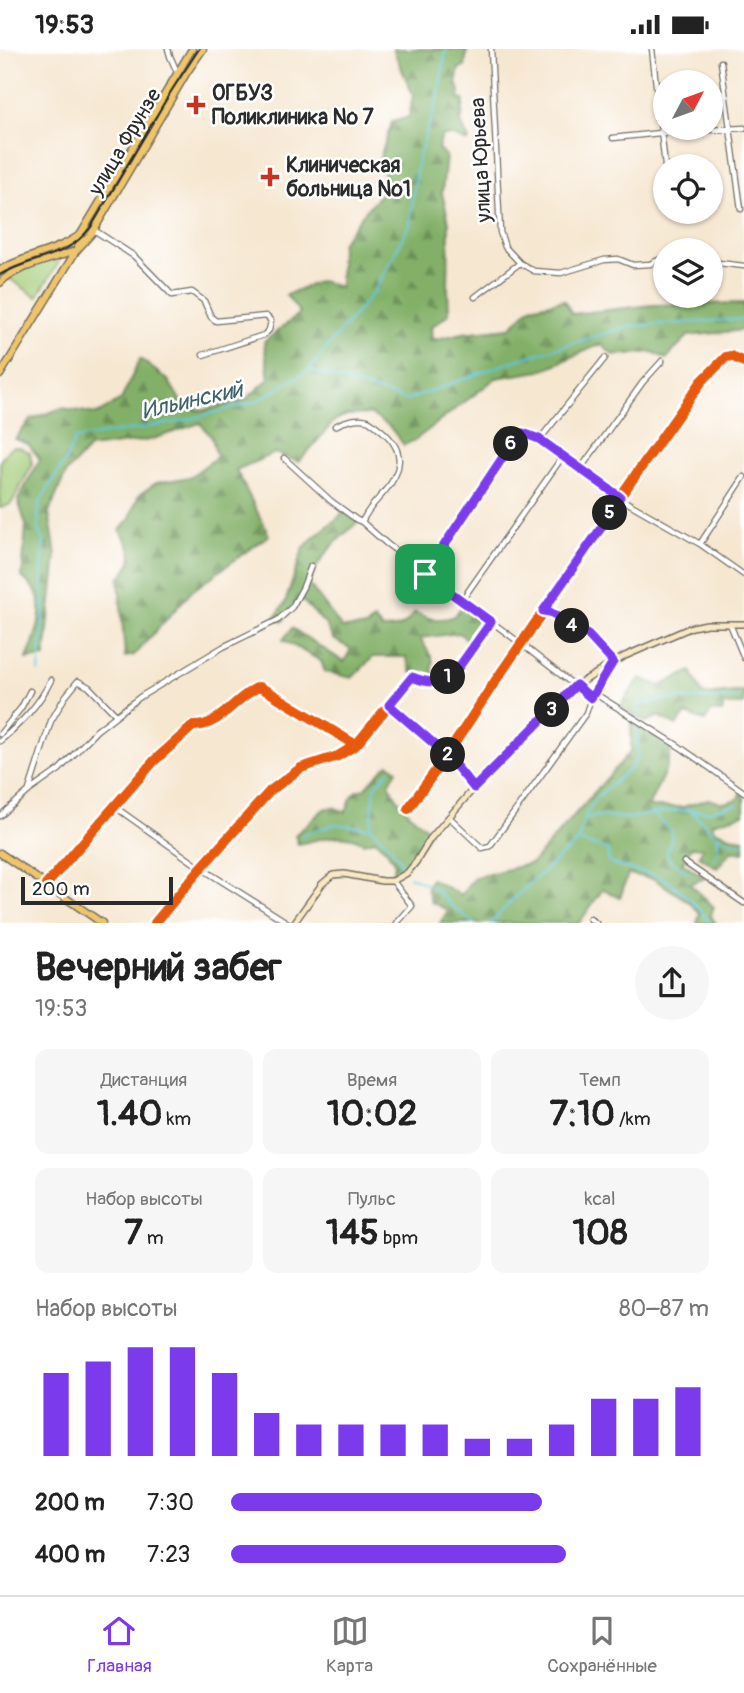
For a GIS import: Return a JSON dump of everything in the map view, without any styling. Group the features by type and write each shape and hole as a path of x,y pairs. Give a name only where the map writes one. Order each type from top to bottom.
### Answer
{"main road":[{"name":"улица Фрунзе","path":"76,251 82,232 192,49"},
{"name":"улица Фрунзе","path":"0,375 76,251 94,230 203,49"},
{"path":"0,270 70,242 82,232"},
{"path":"1,279 16,271 76,251"},
{"path":"294,923 322,884 333,875 393,881 407,873 430,839 474,788 576,685 613,662 692,627 707,624 744,624"},
{"path":"3,855 102,923"}],"street":[{"path":"168,49 177,72"},
{"name":"улица Юрьева","path":"491,49 500,232 505,247 520,263"},
{"path":"652,49 654,70"},
{"path":"721,62 741,209"},
{"path":"723,129 744,128"},
{"path":"613,138 653,134"},
{"path":"94,230 134,256 172,295 192,292 204,301 211,317 216,321 266,316 271,321 269,330 264,335 203,355"},
{"path":"475,297 520,263 534,271 561,273 604,260 618,259 633,265 653,263"},
{"path":"723,264 744,266"},
{"path":"408,810 702,381 726,357 731,356 744,362"},
{"path":"539,439 605,358"},
{"path":"581,468 662,361"},
{"path":"335,426 346,420 368,420 395,444 399,456 392,481 366,512 362,522"},
{"path":"425,574 513,442 523,433 539,439 628,503 699,544 744,575"},
{"path":"462,600 562,456"},
{"path":"284,458 331,501 570,683 680,747 744,792"},
{"path":"699,544 744,477"},
{"path":"0,816 59,770 96,731 140,697 223,647 278,620 292,607 312,566"},
{"path":"449,817 482,848 491,846 586,713 592,696 613,662 588,635 550,612 543,611"},
{"path":"155,923 270,791 302,768 338,756 356,745 412,677 426,682 440,682 449,677 491,622"},
{"path":"730,624 744,658"},
{"path":"0,741 20,724 43,697 51,680"},
{"path":"29,791 51,721 78,681 89,687 116,715"},
{"path":"46,885 154,761 193,726 203,726 215,720 249,691 259,687 356,745"},
{"path":"0,734 21,708 30,691"},
{"path":"389,705 447,755 474,788"},
{"path":"115,807 201,868 288,923"},
{"path":"0,865 3,855"},
{"path":"684,862 744,903"},
{"path":"393,881 412,906 397,923"},
{"path":"590,919 596,923"}],"green space":[{"path":"393,49 467,49 465,67 459,68 456,84 460,90 459,99 464,100 461,123 469,140 468,142 453,136 442,136 438,149 446,156 442,193 449,222 449,314 431,327 432,340 463,333 510,328 531,307 564,300 572,314 652,305 653,308 723,308 723,303 744,303 744,330 688,336 666,359 653,352 613,355 601,344 540,371 496,378 415,440 404,445 389,426 370,414 347,415 335,420 299,462 275,453 236,470 269,535 192,591 134,655 125,657 119,579 129,565 132,555 120,530 129,520 139,495 156,483 190,477 217,457 212,438 200,423 150,440 89,448 66,473 49,512 56,555 45,657 27,659 38,627 40,610 36,592 22,577 26,525 18,500 40,459 28,444 15,439 31,419 62,408 97,414 121,400 140,359 168,380 185,408 205,410 245,400 269,379 264,342 300,313 286,295 320,281 340,287 341,243 387,187 380,158 392,122 409,117 413,95"},
{"path":"54,258 59,262 37,297 4,275"},
{"path":"13,447 30,453 32,465 13,501 0,508 0,461"},
{"path":"343,511 358,522 323,557 309,584 342,628 366,627 374,620 382,629 394,628 405,624 415,612 440,619 455,615 462,606 484,625 471,643 459,633 420,638 433,660 434,679 422,678 411,672 406,657 373,657 352,678 325,672 321,661 283,640 292,628 344,662 351,649 333,639 326,625 301,599 282,622 276,616 285,603 303,549"},
{"path":"691,671 703,695 744,691 744,705 725,705 722,712 711,712 705,721 686,714 676,726 659,716 646,722 620,707 640,678 660,686"},
{"path":"631,723 672,745 667,767 648,807 683,807 708,799 723,803 738,799 740,793 744,796 744,814 712,823 714,830 744,839 744,852 731,851 717,868 699,856 703,848 691,847 682,862 705,878 690,884 714,907 710,916 716,923 697,923 700,913 689,902 654,879 628,874 620,898 603,889 579,923 440,923 448,910 431,902 427,887 431,879 461,895 474,878 532,863 631,751"},
{"path":"389,764 397,770 389,784 397,799 430,831 409,863 391,875 395,864 386,849 375,840 363,843 356,839 340,837 298,844 295,835 324,809 333,807 346,812 357,791 364,789"}],"waterway":[{"path":"310,368 375,290 410,224 418,158 437,102 446,49"},
{"name":"Ильинский","path":"39,672 44,608 44,542 38,530 39,504 75,439 177,422 255,402 309,370 406,400 510,362 629,326 744,319"},
{"path":"637,718 638,706 664,699 739,697"},
{"path":"585,816 596,798 632,767 638,756 637,723"},
{"path":"371,826 375,787 390,770"},
{"path":"491,923 517,895 578,841 585,818 628,818 687,810 709,811 737,804"},
{"path":"691,810 721,837 744,843"},
{"path":"654,813 670,830 670,845 666,853 670,860 688,872"},
{"path":"301,835 336,824 371,828 391,847 403,866"},
{"path":"713,861 718,851 718,835"},
{"path":"580,842 607,849 609,862 615,865 667,881 688,898 710,923"},
{"path":"409,876 434,888 473,923"}],"tram line":[{"path":"0,275 61,251 75,243 91,227 199,49"}],"cycle path":[{"path":"408,809 702,381 726,357 731,356 744,362"},
{"path":"155,923 270,791 301,768 338,756 356,745 412,677 435,682 450,676 491,622"},
{"path":"46,885 154,761 193,726 212,722 242,697 259,687 356,745"}],"place":[{"name":"ОГБУЗ Поликлиника № 7","path":"196,105"},
{"name":"Клиническая больница №1","path":"270,177"}],"route":[{"path":"523,433 539,439 620,497 543,611 550,612 588,635 613,662 591,698 576,685 474,788 447,755 389,705 412,677 426,682 440,682 449,677 491,622 425,574 513,442 523,433"}]}
